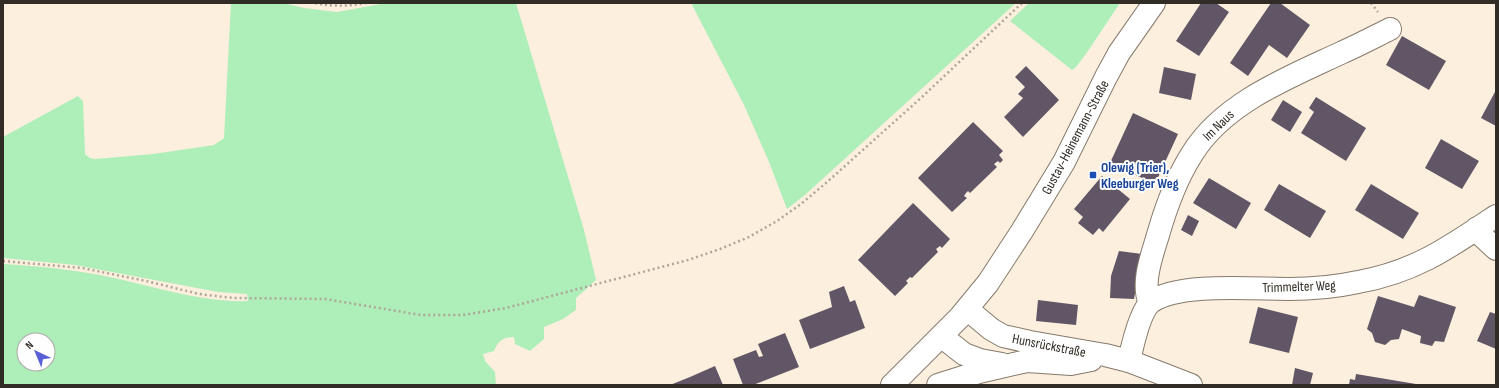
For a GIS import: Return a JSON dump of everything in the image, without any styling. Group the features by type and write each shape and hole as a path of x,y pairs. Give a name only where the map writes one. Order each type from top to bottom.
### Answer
{"main road":[{"name":"Gustav-Heinemann-Straße","path":"967,309 988,283 1064,162 1119,53 1154,3"},
{"name":"Im Naus","path":"1150,303 1147,296 1146,285 1152,255 1163,217 1181,174 1192,153 1204,137 1229,112 1242,103 1315,65 1390,29"},
{"name":"Trimmelter Weg","path":"1150,303 1177,292 1200,289 1300,289 1337,286 1359,282 1405,270 1435,255 1496,216"},
{"path":"1477,228 1483,237 1496,249"},
{"path":"1129,361 1141,318 1150,303"},
{"path":"892,385 967,309"},
{"name":"Hunsrückstraße","path":"967,309 991,329 1003,336 1105,355 1129,361 1191,385"},
{"name":"Hunsrückstraße","path":"942,336 964,354 980,360 1007,365 1027,361 1071,364 1088,361 1105,355"},
{"path":"938,385 1007,365"}],"path":[{"path":"315,3 332,6 344,6 367,3"},
{"path":"3,261 82,268 199,294 234,298 325,299 421,315 463,315 513,306 658,269 700,256 749,237 777,221 801,204 826,183 922,97 1022,3"}],"green space":[{"path":"231,3 283,3 304,8 337,12 386,3 516,3 584,230 596,280 576,298 576,310 563,319 544,327 544,339 530,351 515,344 514,337 510,337 501,340 494,351 483,354 485,361 495,372 496,385 3,385 3,264 76,271 193,296 230,301 248,301 247,294 218,292 75,265 3,258 3,137 78,96 83,101 85,154 90,158 95,159 153,154 214,145 224,138"},
{"path":"691,3 1016,3 806,194 787,209 769,162 744,105"},
{"path":"1029,3 1120,3 1088,51 1072,70 1010,21"}],"building":[{"path":"1201,3 1216,3 1229,12 1199,56 1176,41"},
{"path":"1271,3 1280,3 1310,25 1287,58 1269,45 1248,76 1230,63"},
{"path":"1402,36 1446,61 1429,90 1386,65"},
{"path":"1026,66 1059,100 1023,137 1004,117 1023,98 1018,94 1025,87 1015,77"},
{"path":"1164,67 1196,74 1191,100 1159,93"},
{"path":"1496,90 1496,126 1481,118"},
{"path":"1316,97 1366,128 1346,161 1301,133 1314,112 1309,108"},
{"path":"1283,100 1302,112 1290,132 1271,120"},
{"path":"1133,113 1178,134 1155,184 1110,163"},
{"path":"973,122 1003,151 999,155 1003,160 1000,163 998,161 994,164 997,167 970,193 968,191 966,193 964,196 967,198 952,212 918,178"},
{"path":"1441,139 1479,161 1462,189 1425,168"},
{"path":"1102,176 1130,199 1103,232 1099,228 1093,235 1078,223 1083,217 1074,209"},
{"path":"1209,178 1251,203 1236,229 1193,203"},
{"path":"1279,184 1326,211 1310,238 1264,210"},
{"path":"1371,184 1419,213 1403,239 1355,210"},
{"path":"913,203 950,239 942,248 940,246 936,249 938,252 912,278 910,277 906,281 908,283 895,296 858,260"},
{"path":"1188,215 1199,221 1192,236 1181,230"},
{"path":"1119,251 1142,254 1134,299 1110,298 1111,276"},
{"path":"844,286 850,302 855,300 865,328 810,349 799,320 832,307 829,292"},
{"path":"1419,295 1456,307 1444,342 1435,341 1432,346 1420,343 1421,336 1402,329 1399,339 1391,340 1385,345 1375,342 1372,333 1367,329 1378,296 1414,307"},
{"path":"1038,300 1078,305 1076,325 1036,321"},
{"path":"1258,307 1298,317 1289,353 1249,343"},
{"path":"1490,312 1496,314 1496,349 1477,341"},
{"path":"785,333 799,367 753,385 743,385 733,359 756,350 759,357 763,356 758,344"},
{"path":"715,366 723,385 670,385 690,377"},
{"path":"1295,368 1313,373 1310,385 1292,385"},
{"path":"1356,374 1416,385 1349,385 1350,379 1355,380"}],"place":[{"name":"Olewig (Trier), Kleeburger Weg","path":"1093,175"}]}
